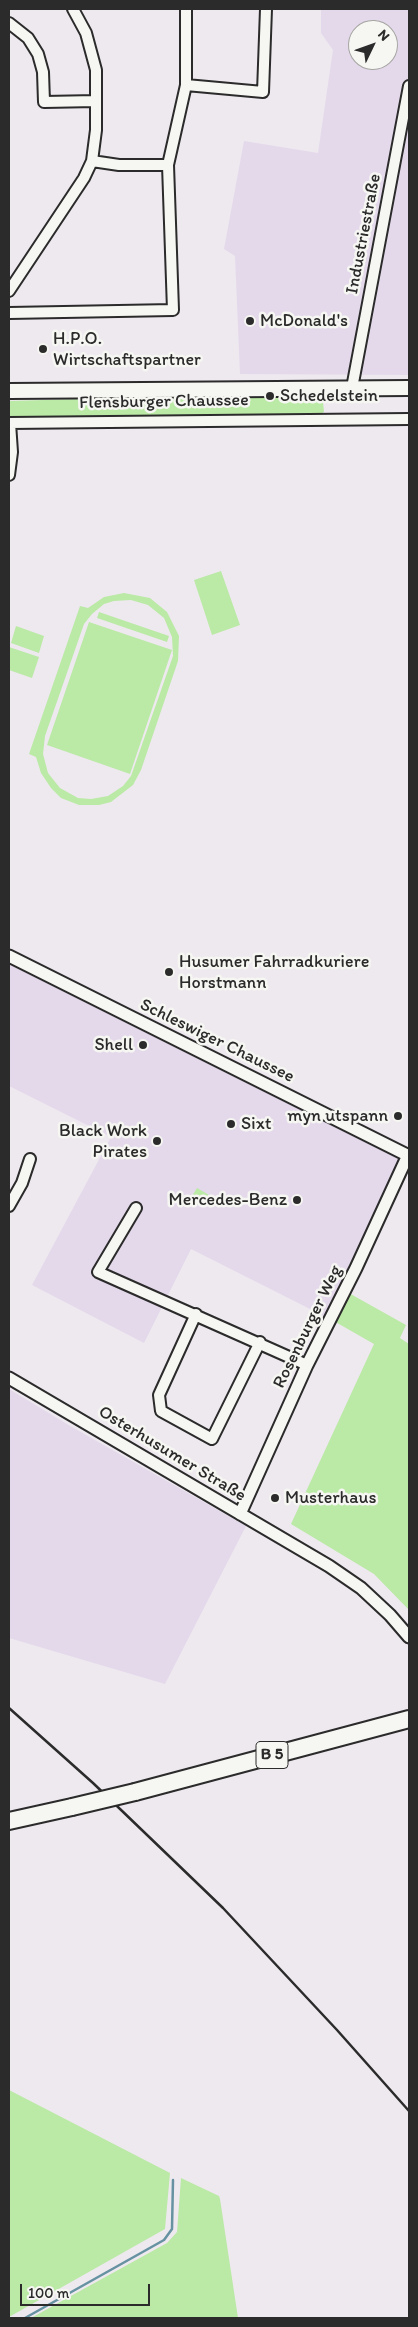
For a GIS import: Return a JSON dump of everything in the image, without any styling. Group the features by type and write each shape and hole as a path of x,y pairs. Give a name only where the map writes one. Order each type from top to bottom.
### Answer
{"highway":[{"name":"B 5","path":"9,1821 135,1792 409,1718"}],"main road":[{"name":"Flensburger Chaussee","path":"9,391 409,388"}],"street":[{"path":"9,291 84,178 92,161 96,70 86,33 73,9"},
{"path":"9,313 173,310 168,165 186,85 186,9"},
{"path":"186,85 263,92 266,9"},
{"path":"9,23 28,38 38,54 43,72 44,102 96,101"},
{"name":"Industriestraße","path":"352,388 409,86"},
{"path":"92,161 119,165 168,165"},
{"name":"Flensburger Chaussee","path":"9,422 409,419"},
{"path":"9,422 12,452 9,475"},
{"name":"Schleswiger Chaussee","path":"9,956 408,1156"},
{"name":"Rosenburger Weg","path":"240,1514 307,1365 356,1268 408,1156"},
{"path":"9,1206 22,1183 30,1159"},
{"path":"136,1208 98,1272 260,1342 307,1365"},
{"path":"196,1314 159,1394 161,1411 212,1439 260,1342"},
{"name":"Osterhusumer Straße","path":"9,1378 240,1514 361,1588 390,1615 409,1637"}],"shaded area":[{"path":"321,9 409,9 409,375 240,374 235,256 224,249 244,141 318,153 333,50 321,33"},
{"path":"9,963 405,1157 328,1318 191,1249 144,1343 32,1285 111,1137 9,1086"},
{"path":"9,1389 246,1526 165,1684 9,1638"}],"green space":[{"path":"322,392 324,412 315,417 9,417 9,401"},
{"path":"221,571 240,625 212,635 194,580"},
{"path":"124,593 150,598 167,612 179,636 178,661 141,770 133,785 111,802 99,805 79,805 61,798 51,788 41,773 36,757 29,754 80,606 88,608 104,597","holes":["131,600 148,605 164,618 172,637 173,656 131,776 123,786 108,796 91,799 78,798 60,788 48,773 43,754 45,736 84,624 104,604 114,601"]},
{"path":"99,612 169,636 167,642 97,618"},
{"path":"89,622 172,650 130,774 47,745"},
{"path":"16,626 44,636 39,653 11,643"},
{"path":"9,647 39,657 32,678 9,670"},
{"path":"197,1188 209,1195 197,1205 189,1201"},
{"path":"347,1292 406,1325 400,1338 409,1344 409,1610 374,1574 291,1524 374,1344 332,1320"},
{"path":"9,2090 170,2173 165,2229 9,2317"},
{"path":"181,2178 219,2196 238,2318 31,2318 167,2243 177,2232"}],"waterway":[{"path":"25,2318 164,2240 172,2229 173,2180"}],"railway":[{"path":"9,1708 93,1783 223,1908 337,2030 409,2111"}],"place":[{"name":"McDonald's","path":"250,321"},
{"name":"H.P.O. Wirtschaftspartner","path":"43,349"},
{"name":"Schedelstein","path":"270,396"},
{"name":"Husumer Fahrradkuriere Horstmann","path":"169,972"},
{"name":"Shell","path":"143,1045"},
{"name":"myn utspann","path":"398,1116"},
{"name":"Sixt","path":"231,1124"},
{"name":"Black Work Pirates","path":"157,1141"},
{"name":"Mercedes-Benz","path":"297,1200"},
{"name":"Musterhaus","path":"275,1498"}]}
